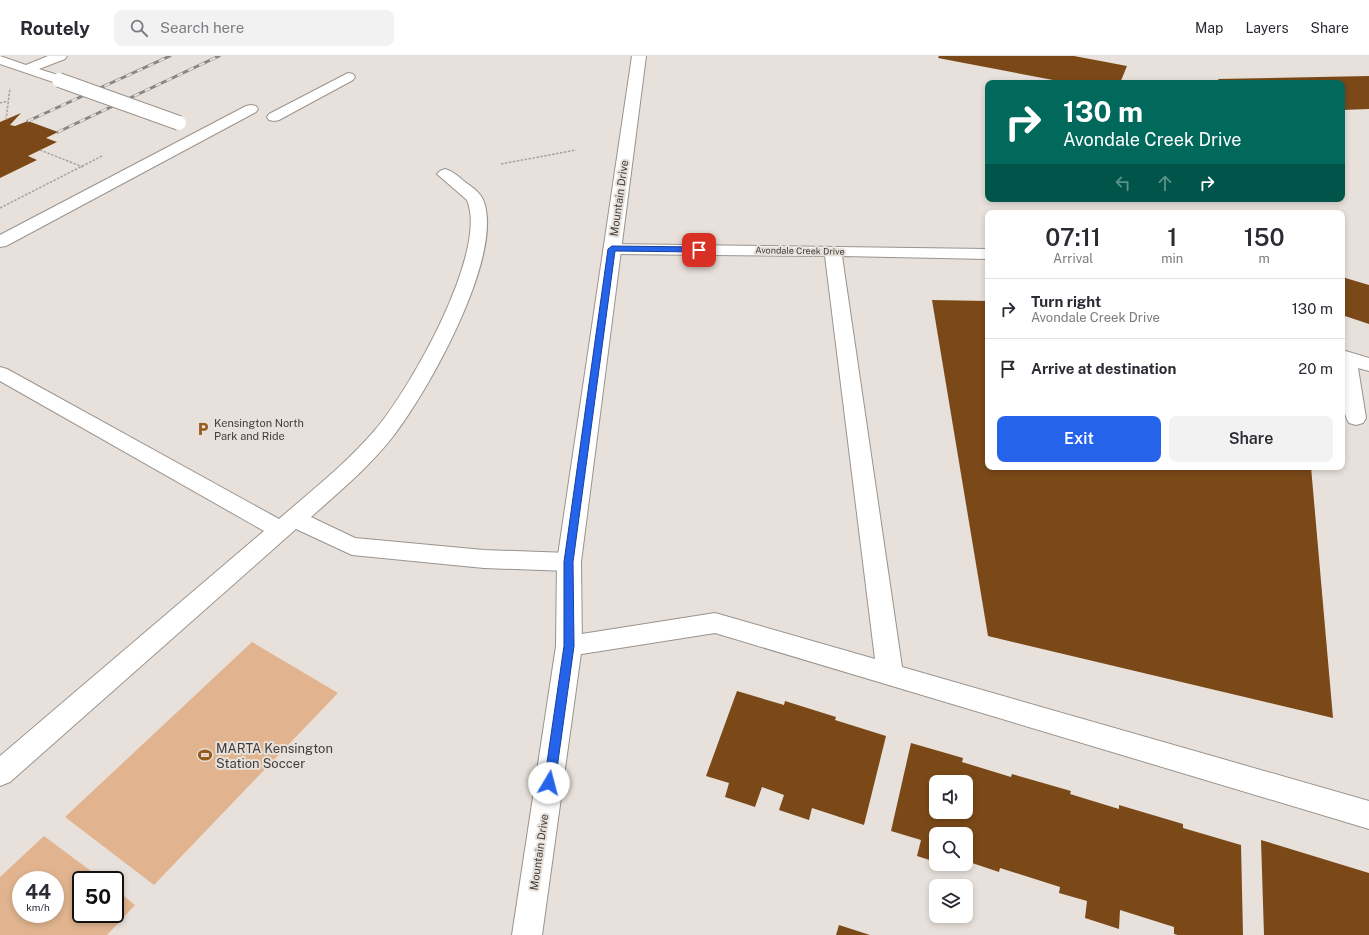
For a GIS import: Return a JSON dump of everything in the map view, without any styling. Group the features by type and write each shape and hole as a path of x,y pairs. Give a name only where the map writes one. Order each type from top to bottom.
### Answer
{"main road":[{"path":"28,69 60,56"},
{"name":"Mountain Drive","path":"527,935 569,646 568,562 639,56"},
{"path":"0,60 206,133"},
{"path":"274,117 348,77"},
{"path":"0,242 251,109"},
{"path":"0,774 341,478 389,428 425,374 449,324 468,278 479,231 476,201 460,184 445,174"},
{"name":"Avondale Creek Drive","path":"612,249 985,254"},
{"path":"833,251 890,675"},
{"path":"1356,418 1345,357 1369,365"},
{"path":"0,373 288,524 352,546 484,560 568,562"},
{"path":"569,646 716,624 1369,815"}],"path":[{"path":"0,103 8,101"},
{"path":"40,150 116,180"},
{"path":"501,164 576,150"},
{"path":"0,208 102,156"}],"shaded area":[{"name":"MARTA Kensington Station Soccer","path":"252,642 338,693 154,885 65,817"},
{"path":"44,836 91,871 72,871 72,923 118,923 107,935 0,935 0,877"},
{"path":"124,896 135,905 124,917"}],"building":[{"path":"939,56 1074,56 1127,66 1121,80 1053,80 938,58"},
{"path":"1369,76 1369,109 1345,110 1345,80 1218,79"},
{"path":"21,113 10,125 15,126 28,121 58,132 46,138 57,142 28,156 37,160 0,178 0,122"},
{"path":"1345,278 1369,285 1369,324 1345,316"},
{"path":"932,300 985,301 985,470 1311,470 1333,718 988,636"},
{"path":"737,691 784,705 785,701 836,717 835,720 886,736 864,825 812,808 809,820 779,810 784,795 762,787 755,807 725,797 729,783 706,776"},
{"path":"911,743 963,758 962,762 1011,777 1012,774 1071,791 1070,794 1119,809 1119,805 1183,824 1183,828 1241,845 1243,935 1178,935 1174,934 1174,927 1120,910 1119,929 1085,918 1087,901 1059,893 1060,887 1000,868 999,872 973,863 973,827 929,827 929,860 917,856 921,840 891,831"},
{"path":"1261,840 1369,873 1369,935 1264,935"},
{"path":"839,925 870,935 836,935"}],"railway":[{"path":"28,121 170,56"},
{"path":"58,132 219,56"}],"place":[{"name":"Kensington North Park and Ride","path":"203,429"},
{"name":"MARTA Kensington Station Soccer","path":"205,755"}],"route":[{"path":"549,783 569,646 568,562 612,249 699,250"}]}
